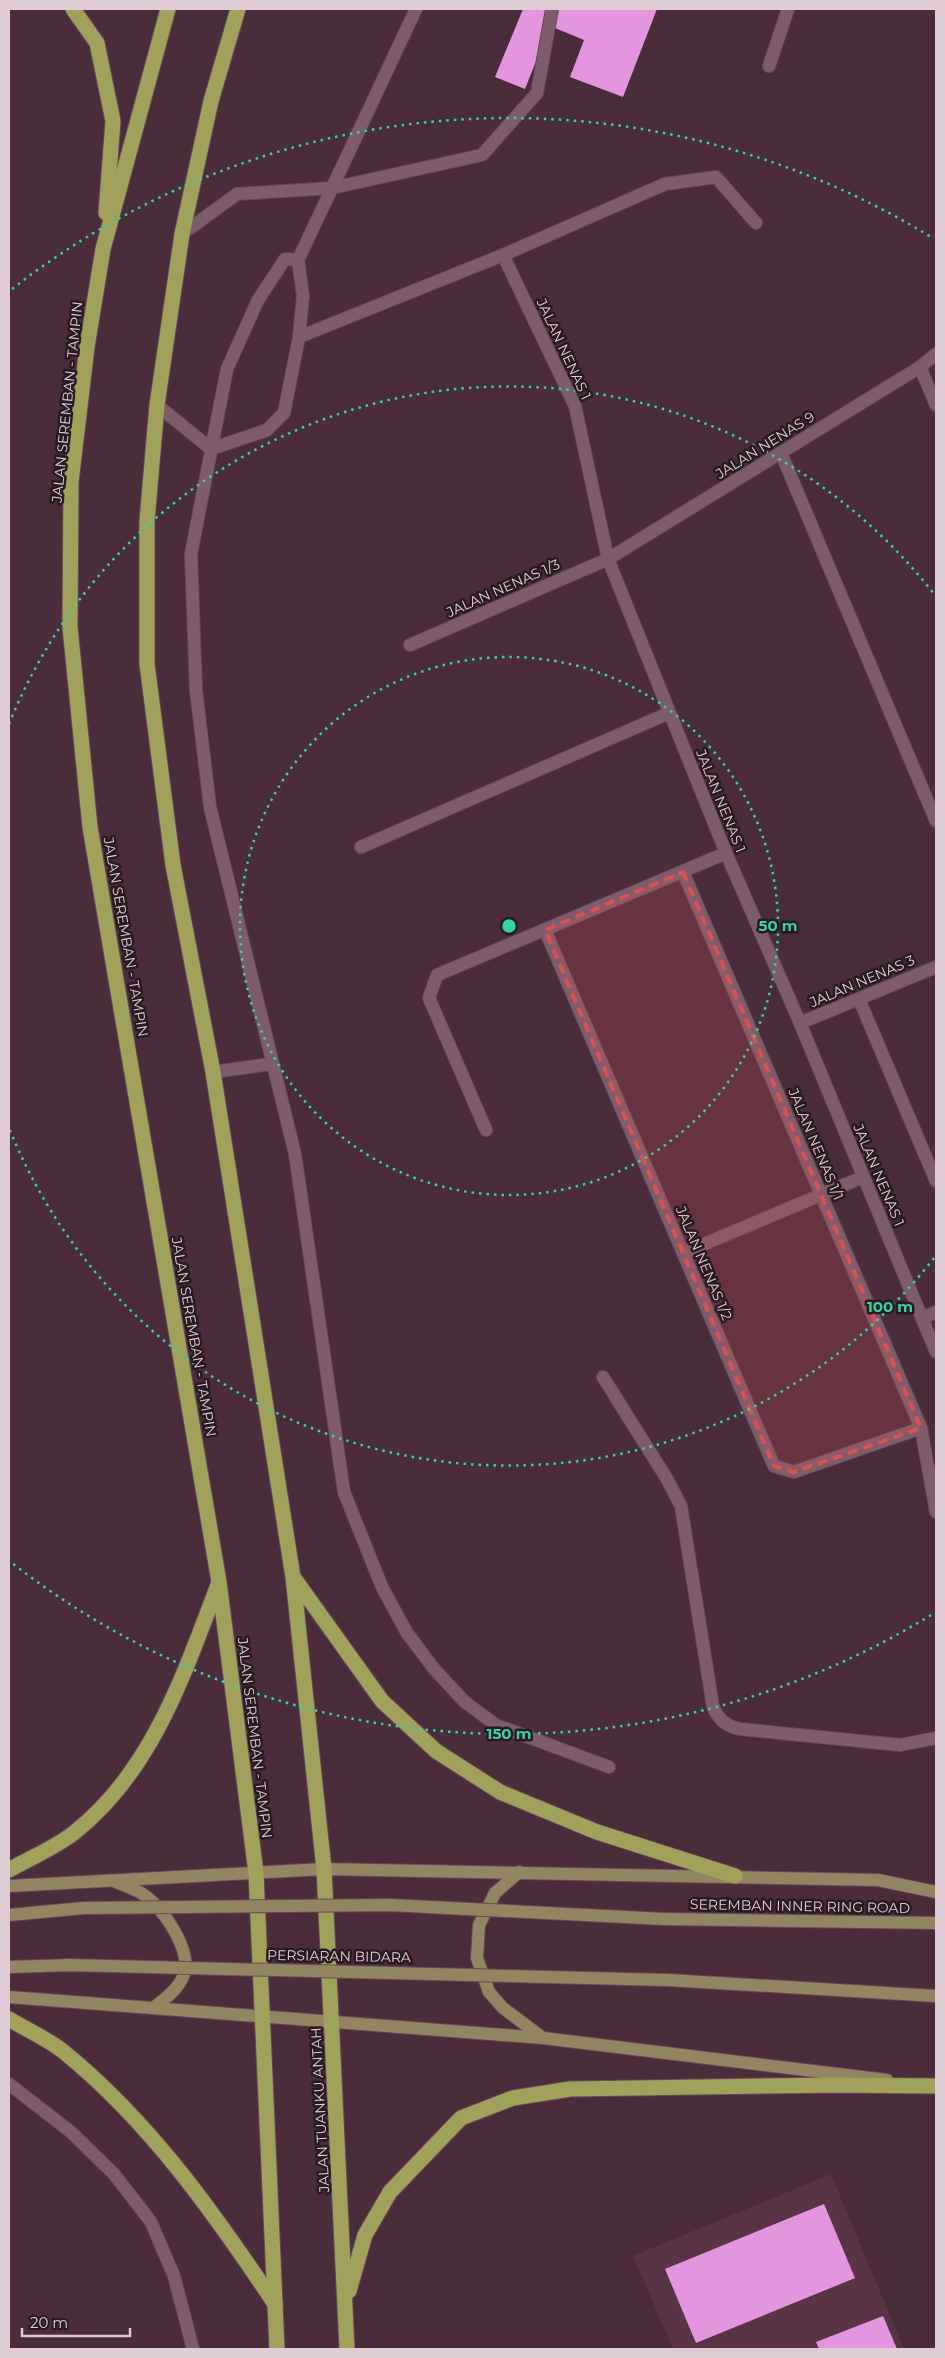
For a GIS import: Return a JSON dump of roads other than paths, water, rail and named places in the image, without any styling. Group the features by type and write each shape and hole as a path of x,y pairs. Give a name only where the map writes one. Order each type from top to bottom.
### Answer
{"highway":[{"path":"73,9 97,43 113,121 103,249"},
{"name":"JALAN SEREMBAN - TAMPIN","path":"168,9 103,249 87,347 71,482 70,627 90,826 219,1582 256,1873"},
{"path":"238,9 211,101 182,234 157,405 148,520 147,664 173,865 213,1072 293,1577 324,1869"},
{"path":"293,1577 382,1702 436,1751 500,1792 598,1832 735,1876"},
{"path":"9,1870 74,1833 111,1800 143,1757 185,1672 219,1582"},
{"name":"JALAN TUANKU ANTAH","path":"324,1869 347,2349"},
{"path":"256,1873 277,2349"},
{"path":"9,2020 63,2052 138,2120 217,2217 276,2305"},
{"path":"345,2302 365,2235 390,2192 461,2118 513,2098 570,2089 836,2085 936,2086"}],"main road":[{"path":"9,1886 324,1869 878,1880 936,1892"},
{"path":"519,1872 495,1893 479,1925 478,1958 489,1992 503,2008 543,2038"},
{"path":"114,1881 145,1895 171,1924 183,1951 184,1974 170,1996 153,2008"},
{"name":"SEREMBAN INNER RING ROAD","path":"9,1915 84,1908 390,1906 664,1919 936,1923"},
{"name":"PERSIARAN BIDARA","path":"9,1967 70,1964 668,1980 936,1996"},
{"path":"9,1997 543,2038 936,2086"}],"street":[{"path":"211,449 267,430 284,413 299,337 304,296 298,260 416,9"},
{"path":"182,234 237,194 332,188 482,154 537,93 552,9"},
{"path":"769,66 788,9"},
{"path":"299,337 503,255 666,184 716,177 756,223"},
{"name":"JALAN NENAS 1","path":"503,255 575,406 608,559 726,853 800,1023 936,1352"},
{"path":"298,260 285,259 258,300 227,369 191,554 196,690 210,807 271,1064 295,1154 344,1492 382,1588 407,1633 435,1670 465,1702 496,1725 609,1767"},
{"name":"JALAN NENAS 9","path":"608,559 920,367 936,354"},
{"path":"920,367 936,405"},
{"path":"157,405 211,449"},
{"path":"781,453 936,821"},
{"name":"JALAN NENAS 1/3","path":"410,645 608,559"},
{"path":"361,847 670,713"},
{"path":"486,1130 429,998 437,975 726,853"},
{"name":"JALAN NENAS 1/1","path":"683,872 921,1428 934,1491 936,1512"},
{"name":"JALAN NENAS 1/2","path":"545,930 774,1466 794,1472 921,1428"},
{"name":"JALAN NENAS 3","path":"800,1023 936,967"},
{"path":"859,999 936,1181"},
{"path":"213,1072 271,1064"},
{"path":"683,1253 863,1178"},
{"path":"922,1318 936,1312"},
{"path":"603,1376 667,1479 681,1506 713,1707 717,1716 724,1723 740,1729 900,1745 936,1738"},
{"path":"9,2084 71,2132 114,2174 150,2222 174,2276 193,2349"}]}
